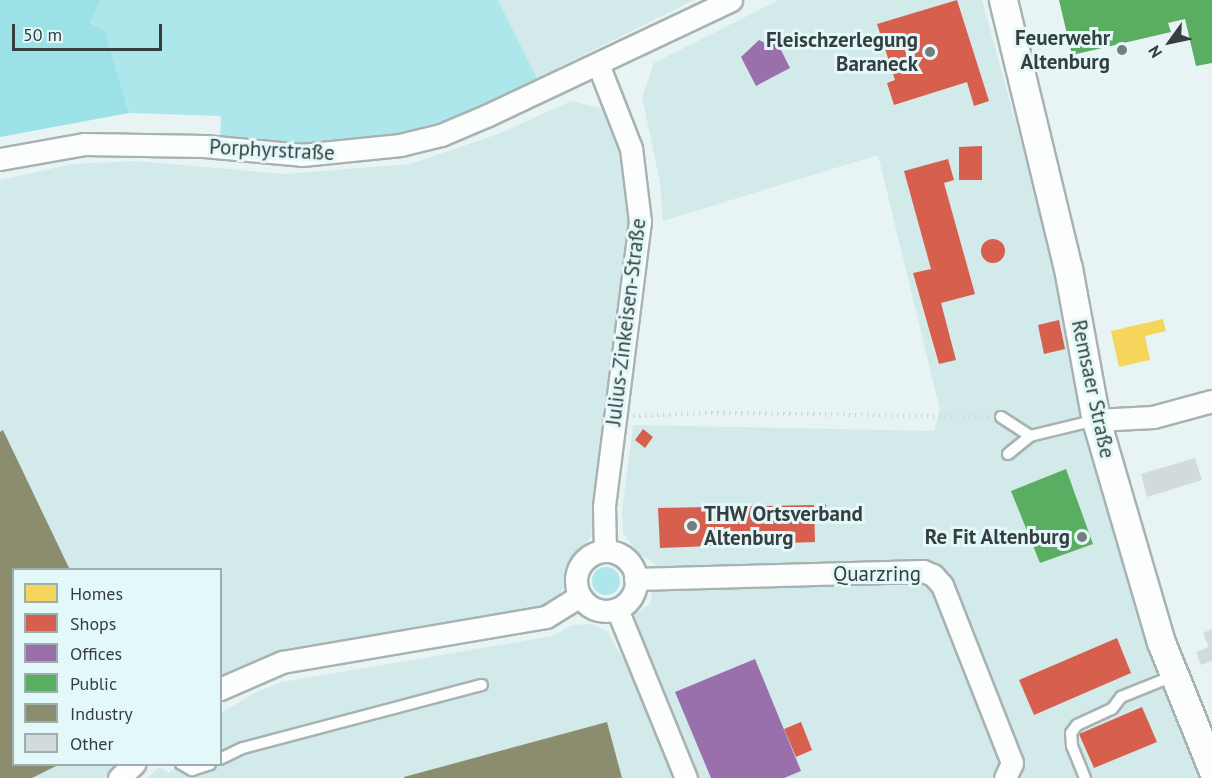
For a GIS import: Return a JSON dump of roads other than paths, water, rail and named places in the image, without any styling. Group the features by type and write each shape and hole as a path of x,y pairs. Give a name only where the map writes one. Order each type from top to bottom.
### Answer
{"street":[{"name":"Porphyrstraße","path":"0,159 84,144 204,146 302,155 390,147 441,135 598,64 730,0"},
{"name":"Remsaer Straße","path":"1003,0 1068,268 1096,420 1173,676 1212,769"},
{"name":"Julius-Zinkeisen-Straße","path":"598,64 631,148 640,221 604,507 605,551"},
{"path":"1096,420 1152,417 1212,401"},
{"path":"605,551 629,562 635,579 631,597 617,609 592,608 580,596 576,576 579,566 595,553 605,551"},
{"name":"Quarzring","path":"635,579 923,571 933,575 942,585 1012,764 1005,778"},
{"path":"222,688 282,662 546,617 580,596"},
{"path":"617,609 686,778"},
{"path":"119,778 133,766"}],"lane":[{"path":"1001,417 1030,436"},
{"path":"1008,454 1030,436 1096,420"},
{"path":"1085,778 1072,746 1071,733 1077,725 1112,709 1122,697 1173,676"},
{"path":"222,758 243,748 482,685"},
{"path":"193,774 208,766"}],"place":[{"name":"Feuerwehr Altenburg","path":"1122,50"},
{"name":"Fleischzerlegung Baraneck","path":"930,52"},
{"name":"THW Ortsverband Altenburg","path":"692,526"},
{"name":"Re Fit Altenburg","path":"1082,537"}]}
